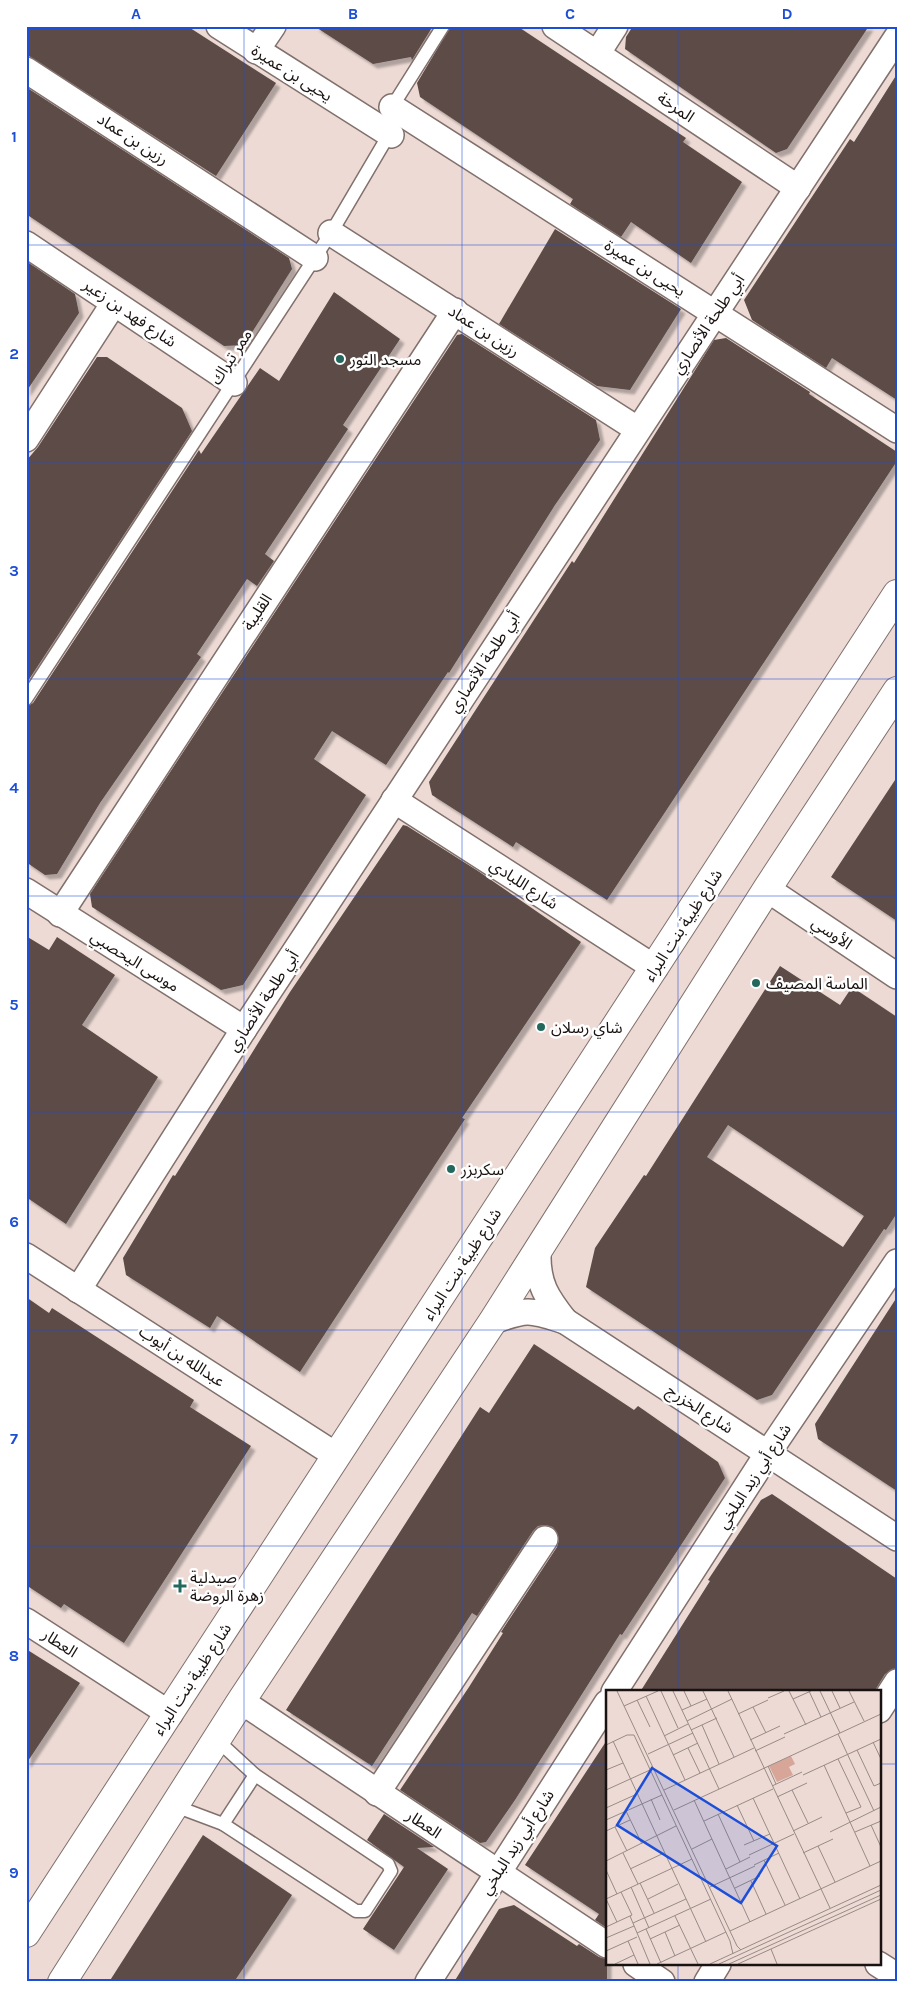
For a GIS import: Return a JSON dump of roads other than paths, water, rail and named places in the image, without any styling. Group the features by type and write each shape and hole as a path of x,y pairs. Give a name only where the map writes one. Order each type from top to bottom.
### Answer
{"street":[{"name":"يحيى بن عميرة","path":"219,26 391,135"},
{"path":"256,51 273,26"},
{"name":"المرخة","path":"554,26 798,188"},
{"path":"597,54 615,26"},
{"name":"أبي طلحة الأنصاري","path":"78,1290 244,1029 637,429 897,37"},
{"name":"رزين بن عماد","path":"26,70 315,258"},
{"name":"يحيى بن عميرة","path":"392,107 716,312 897,430"},
{"name":"رزين بن عماد","path":"331,233 637,429"},
{"name":"شارع فهد بن زعير","path":"26,244 234,382"},
{"path":"26,439 114,303"},
{"name":"القليبة","path":"60,914 454,311"},
{"name":"شارع ظبية بنت البراء","path":"26,1933 897,594"},
{"path":"62,1982 218,1741 241,1701 493,1322 767,889 897,691"},
{"name":"شارع اللبادي","path":"394,800 655,968"},
{"name":"الأوسي","path":"767,889 897,976"},
{"name":"موسى اليحصبي","path":"26,891 244,1029"},
{"path":"538,1252 538,1268 545,1295 565,1321"},
{"name":"عبدالله بن أيوب","path":"26,1256 337,1456"},
{"name":"شارع أبي زيد البلخي","path":"615,1690 768,1453 897,1262"},
{"name":"شارع الخزرج","path":"493,1322 520,1311 535,1311 565,1321 897,1538"},
{"path":"377,1793 545,1540"},
{"name":"العطار","path":"26,1621 170,1714"},
{"path":"880,1708 897,1682"},
{"name":"العطار","path":"241,1701 606,1944"},
{"name":"شارع أبي زيد البلخي","path":"428,1982 606,1705"},
{"path":"880,1965 897,1976"},
{"path":"639,1966 662,1982"},
{"path":"706,1982 717,1966"}],"lane":[{"path":"392,107 443,26"},
{"name":"ممر تبراك","path":"26,699 331,233 391,135 392,107"},
{"path":"175,1806 223,1824 356,1911 365,1911 391,1871 388,1864 255,1775 218,1741"},
{"path":"223,1824 255,1775"}],"place":[{"name":"مسجد النور","path":"340,359"},
{"name":"الماسة المصيف","path":"756,983"},
{"name":"شاي رسلان","path":"541,1027"},
{"name":"سكربزر","path":"451,1169"},
{"name":"صيدلية زهرة الروضة","path":"180,1586"}]}
